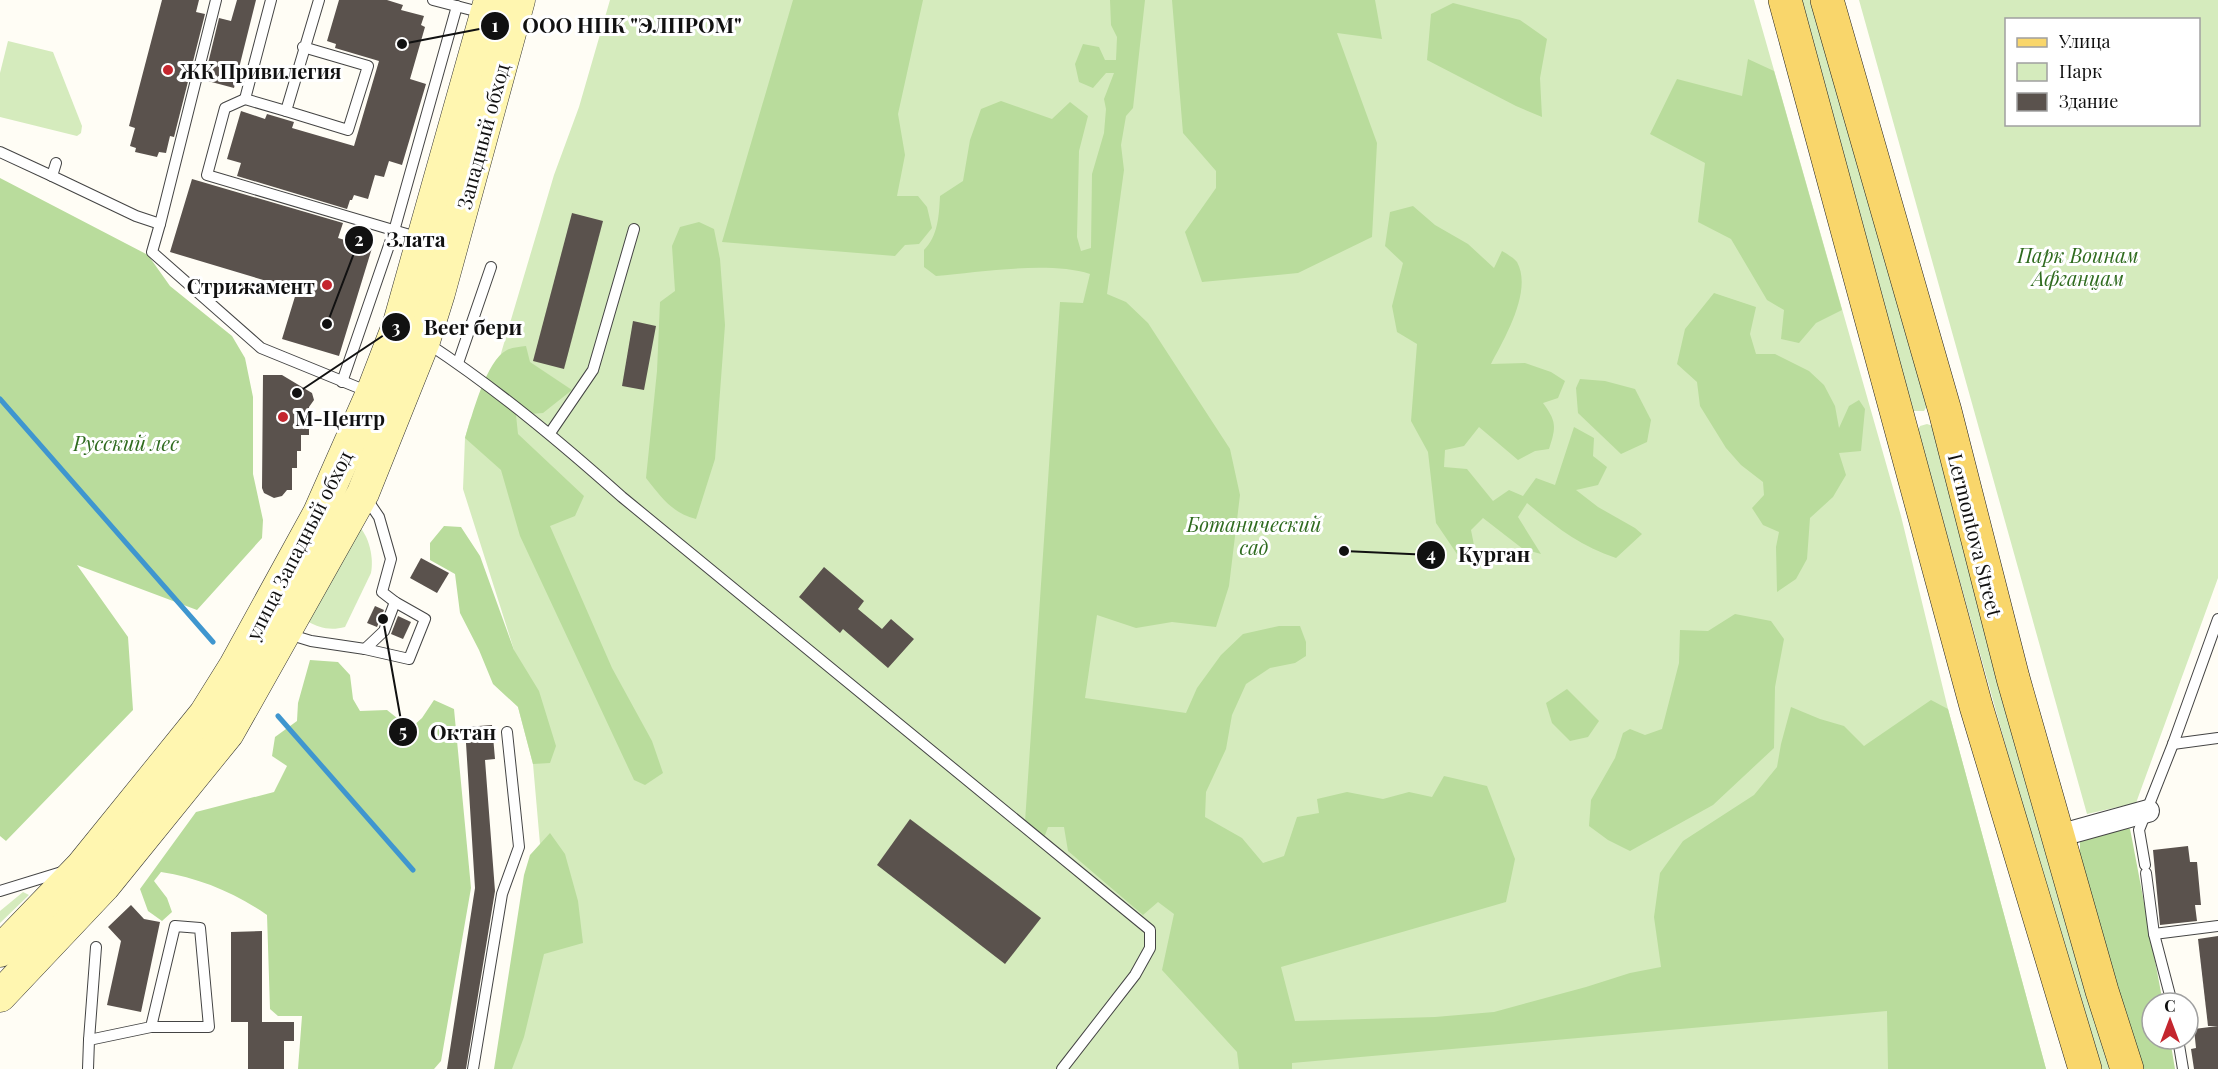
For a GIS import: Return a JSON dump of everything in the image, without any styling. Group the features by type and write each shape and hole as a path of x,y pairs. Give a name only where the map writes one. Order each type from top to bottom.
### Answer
{"main road":[{"name":"Западный обход","path":"424,341 457,233 519,0"},
{"path":"1785,0 1976,706 2085,1069"},
{"name":"Lermontova Street","path":"1827,0 1945,411 2013,678 2102,991 2127,1069"},
{"name":"улица Западный обход","path":"0,951 82,866 205,714 229,676 319,513 372,393 399,323 409,235 478,7"},
{"name":"улица Западный обход","path":"0,996 104,886 228,733 363,493 424,341"},
{"path":"1900,424 1945,411"}],"street":[{"path":"2058,836 2148,811"}],"lane":[{"path":"216,0 152,252 261,348 372,393"},
{"path":"246,99 271,0"},
{"path":"286,111 303,47 319,0"},
{"path":"433,0 478,7"},
{"path":"303,47 368,66 348,130 246,99 225,108 207,176 409,235 342,382"},
{"path":"0,152 136,216 160,224"},
{"path":"52,176 56,163"},
{"path":"549,433 593,370 634,229"},
{"path":"458,363 490,267"},
{"path":"424,341 458,363 549,433 621,497 1150,930 1150,948 1135,975 1062,1069"},
{"path":"285,633 311,641 365,649 409,659 425,619 382,592 391,559 379,517 363,493"},
{"path":"365,649 384,631 395,602"},
{"path":"2169,991 2154,934 2139,830 2218,619"},
{"path":"473,1069 502,894 519,847 507,732"},
{"path":"2173,744 2218,738"},
{"path":"0,891 82,866"},
{"path":"89,1040 151,1027 209,1027 200,928 175,926 151,1027"},
{"path":"2154,934 2218,926"},
{"path":"88,1069 96,947"},
{"path":"2180,1051 2183,1069"}],"green space":[{"name":"Ботанический сад","path":"610,0 1754,0 1901,516 1948,709 2046,1069 501,1069 527,935 540,844 533,764 518,707 514,650 463,489 465,438 470,420 491,387 554,175 579,107"},
{"path":"793,0 923,0 898,114 905,155 897,196 918,196 927,207 932,228 919,244 905,245 895,256 722,242"},
{"path":"1110,0 1145,0 1133,108 1126,116 1121,145 1124,170 1107,294 1126,302 1148,323 1230,449 1240,495 1229,586 1216,627 1172,622 1136,628 1097,615 1085,698 1186,713 1197,688 1221,655 1243,634 1279,626 1300,626 1306,642 1306,656 1295,663 1270,668 1246,684 1232,715 1226,749 1206,792 1205,817 1242,838 1263,863 1284,856 1297,817 1319,813 1317,799 1347,792 1383,799 1409,792 1432,797 1444,776 1487,786 1515,859 1506,902 1281,967 1295,1021 1435,1017 1494,1012 1630,973 1661,967 1654,917 1660,873 1683,841 1754,795 1777,767 1791,707 1844,726 1864,746 1931,700 1948,709 2046,1069 1888,1069 1887,1011 1292,1063 1292,1069 1239,1069 1237,1052 1162,970 1174,914 1158,902 1143,915 1068,851 1064,827 1048,827 1044,838 1025,822 1060,302 1083,303 1090,274 1055,268 1035,268 936,276 924,267 924,250 935,232 940,196 963,181 970,140 981,109 1001,101 1052,119 1070,102 1088,116 1079,151 1077,237 1081,251 1091,248 1092,174 1104,133 1106,109 1104,99 1114,73 1106,73 1093,88 1079,82 1075,64 1083,44 1099,47 1105,60 1116,60 1117,37 1111,25"},
{"path":"1172,0 1375,0 1382,39 1337,33 1377,143 1372,237 1298,273 1202,282 1185,232 1216,188 1216,171 1183,133"},
{"path":"1799,0 1816,0 1927,406 1924,411 1913,411"},
{"name":"Парк Воинам Афганцам","path":"1859,0 2218,0 2218,578 2136,803 2087,814"},
{"path":"1453,3 1520,20 1547,39 1540,78 1542,117 1427,60 1431,14"},
{"path":"8,41 53,52 82,126 81,133 77,136 0,117 0,73"},
{"path":"1748,59 1774,71 1842,310 1816,323 1799,343 1781,339 1784,310 1767,300 1731,239 1698,222 1705,163 1650,134 1677,79 1742,96"},
{"name":"Русский лес","path":"0,178 148,255 170,286 232,336 245,358 253,397 253,474 263,520 262,538 197,610 77,565 128,637 133,710 6,841 0,836"},
{"path":"1413,206 1435,225 1468,244 1494,268 1502,251 1517,262 1522,287 1519,300 1509,328 1491,364 1525,363 1551,372 1565,381 1558,398 1543,403 1554,425 1549,449 1535,451 1518,460 1479,427 1464,446 1445,450 1444,467 1467,469 1493,501 1509,490 1523,496 1536,478 1555,485 1574,427 1594,438 1593,456 1607,467 1598,485 1576,490 1598,507 1642,534 1616,558 1591,548 1569,535 1527,503 1518,517 1541,554 1523,549 1483,518 1471,530 1477,560 1457,554 1436,523 1428,452 1411,421 1417,344 1397,332 1392,306 1403,263 1385,246 1390,212"},
{"path":"699,222 714,229 720,259 725,325 715,459 696,519 680,513 662,498 646,478 657,371 660,302 675,291 672,246 680,227"},
{"path":"1714,293 1756,307 1750,334 1756,354 1775,354 1809,371 1824,385 1835,406 1839,428 1849,406 1859,400 1865,409 1861,451 1839,453 1846,475 1833,497 1810,518 1807,559 1796,579 1777,592 1776,547 1779,532 1763,525 1752,508 1764,495 1763,482 1741,465 1726,448 1700,406 1697,382 1677,364 1685,329"},
{"path":"526,346 530,362 572,390 543,413 516,415 518,434 584,496 575,516 550,526 612,668 652,741 663,773 645,785 634,780 520,536 501,470 465,438 486,376 493,365 507,350"},
{"path":"1580,379 1605,381 1635,389 1651,420 1647,442 1621,454 1578,413 1576,388"},
{"path":"1927,424 1933,426 2115,1069 2098,1069 2076,999 1918,430 1920,426"},
{"path":"358,525 370,547 371,573 345,627 329,629 315,625 305,620"},
{"path":"444,526 461,527 480,556 514,650 539,691 556,746 550,763 533,764 518,707 493,684 460,613 455,574 430,560 430,543"},
{"path":"1735,614 1771,621 1784,639 1775,687 1774,748 1713,805 1630,851 1608,840 1589,826 1591,800 1615,758 1623,733 1630,729 1645,735 1662,729 1679,663 1680,630 1708,631"},
{"path":"310,660 338,662 350,675 353,699 360,711 387,710 397,718 403,735 422,718 434,700 454,709 471,888 441,1061 434,1069 298,1069 302,1016 278,1016 270,1009 267,915 217,888 190,878 161,872 154,881 167,898 172,912 162,921 148,911 140,889 196,812 274,792 287,766 272,756 275,737 297,721 298,703"},
{"path":"1567,689 1599,721 1588,737 1570,741 1552,723 1546,703"},
{"path":"2120,827 2130,829 2161,991 2140,991 2140,1051 2172,1051 2175,1069 2141,1069 2080,857 2080,841 2088,835"},
{"path":"550,833 565,854 578,901 583,943 544,954 524,1037 512,1069 494,1069 524,875 530,855"},
{"path":"23,892 29,895 0,923 0,911"}],"building":[{"name":"ЖК Привилегия","path":"162,0 199,0 196,12 205,14 174,137 170,136 166,153 159,152 157,157 135,152 136,148 130,146 135,128 129,126"},
{"path":"237,0 256,0 234,88 204,80 219,18 231,21"},
{"path":"339,0 387,0 403,5 401,10 424,16 421,25 425,27 410,79 426,84 402,165 389,161 384,177 375,175 368,199 354,195 347,209 237,176 241,163 227,159 241,111 265,119 267,114 294,122 292,128 354,146 379,61 335,48 336,44 327,41"},
{"path":"192,179 343,223 338,238 372,248 339,356 282,339 297,290 170,252"},
{"path":"572,213 603,221 564,369 533,361"},
{"path":"633,321 656,326 644,390 622,386"},
{"path":"263,375 282,375 312,393 314,400 309,407 309,435 301,435 301,451 297,451 297,468 292,468 292,490 287,490 282,496 274,498 264,493 262,488"},
{"path":"421,558 449,573 437,593 410,578"},
{"path":"824,567 864,601 858,609 882,629 891,619 914,639 888,668 843,629 840,633 799,597"},
{"path":"375,606 384,610 377,627 367,623"},
{"path":"398,616 411,622 403,639 391,634"},
{"path":"492,725 495,759 485,760 495,891 466,1069 447,1069 475,888 465,727"},
{"path":"910,819 1041,918 1005,964 877,865"},
{"path":"2188,846 2190,862 2197,862 2201,905 2195,905 2197,921 2160,925 2153,850"},
{"path":"131,905 144,919 160,922 141,1012 107,1005 121,941 108,927"},
{"path":"262,931 262,1022 294,1022 294,1041 284,1041 284,1069 248,1069 248,1022 231,1022 231,932"},
{"path":"2218,936 2218,1026 2208,1026 2198,939"},
{"path":"2218,1026 2218,1069 2194,1069 2191,1051 2200,1051 2200,1028"}],"waterway":[{"path":"0,399 213,642"},
{"path":"278,716 413,870"}],"place":[{"name":"ООО НПК \"ЭЛПРОМ\"","path":"402,44"},
{"name":"ЖК Привилегия","path":"168,70"},
{"name":"Стрижамент","path":"327,285"},
{"name":"Злата","path":"327,324"},
{"name":"Beer бери","path":"297,393"},
{"name":"М-Центр","path":"283,417"},
{"name":"Курган","path":"1344,551"},
{"name":"Октан","path":"383,619"}]}
